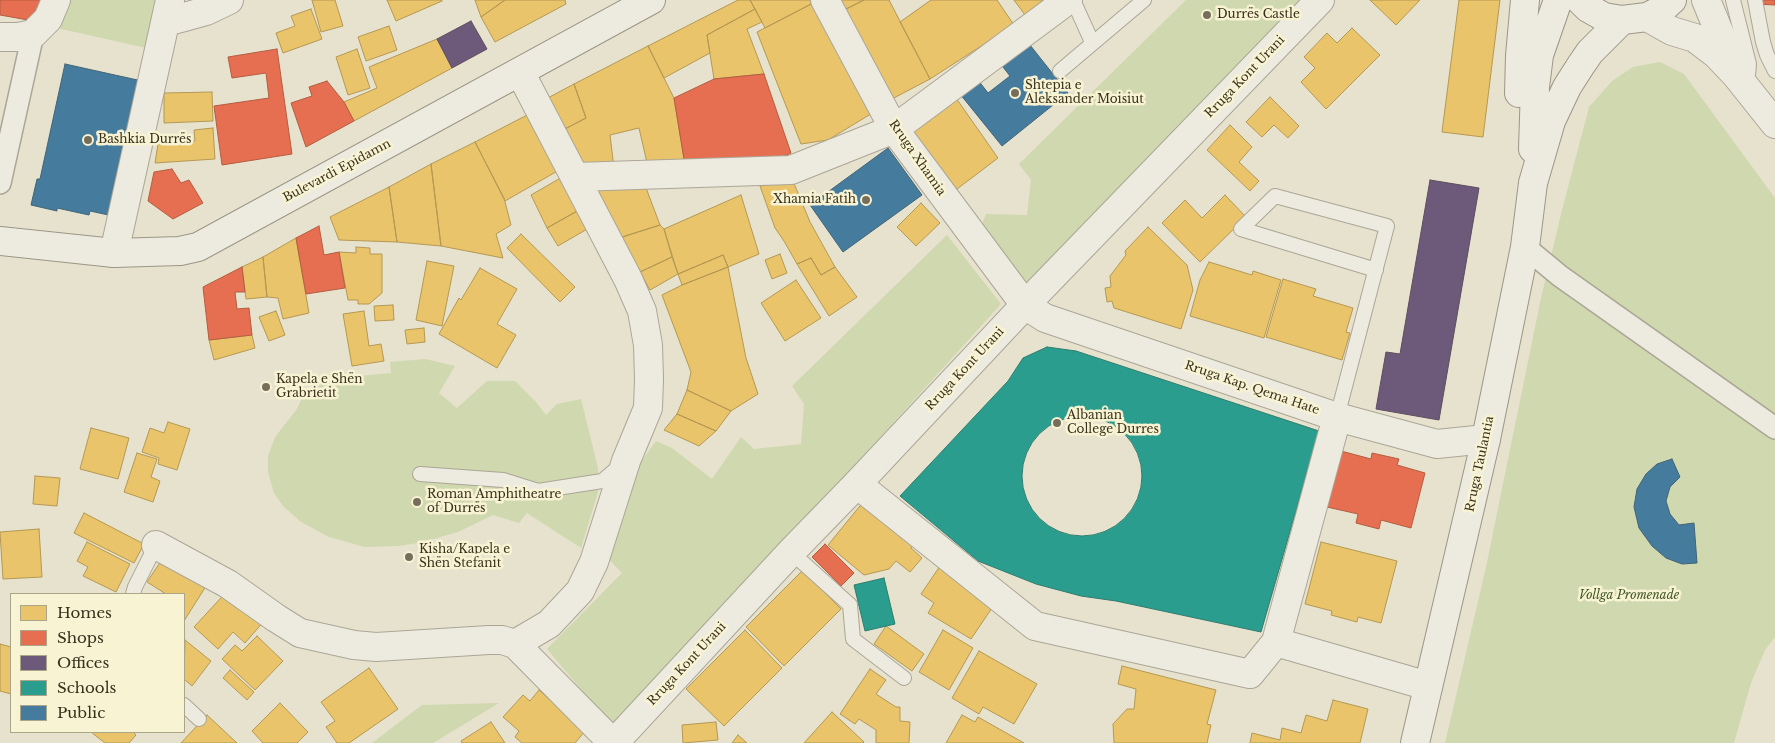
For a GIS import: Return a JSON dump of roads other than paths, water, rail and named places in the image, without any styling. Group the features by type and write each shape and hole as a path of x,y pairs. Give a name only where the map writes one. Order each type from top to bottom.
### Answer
{"street":[{"path":"0,182 33,34 48,19 56,0"},
{"path":"114,253 168,11 206,11 229,0"},
{"name":"Bulevardi Epidamn","path":"0,241 114,253 180,251 198,247 651,0"},
{"name":"Rruga Xhamia","path":"825,0 894,129 1025,305"},
{"path":"576,177 790,170 894,129 1068,0"},
{"name":"Rruga Kont Urani","path":"614,743 790,552 857,484 1025,305 1320,0"},
{"path":"1524,0 1519,92 1534,183"},
{"name":"Rruga Taulantia","path":"1534,183 1533,118 1539,55 1558,0"},
{"path":"1580,0 1588,8 1604,16 1635,18 1694,38 1716,54 1742,82 1775,124"},
{"name":"Rruga Taulantia","path":"1415,743 1486,439 1524,248 1534,183 1550,122 1567,87 1590,52 1635,18 1660,10 1672,0"},
{"path":"1706,0 1742,82"},
{"path":"0,37 18,37 33,34"},
{"path":"515,644 549,624 580,591 594,562 626,461 648,408 649,379 648,344 642,311 628,279 576,177 520,72"},
{"path":"1524,248 1568,282 1775,428"},
{"name":"Rruga Kap. Qema Hate","path":"1025,305 1045,318 1337,417 1437,444 1486,439"},
{"path":"857,484 1035,626 1250,674 1276,642 1337,417"},
{"path":"156,545 228,584 300,633 326,640 376,647 489,640 502,640 515,644 614,743"},
{"path":"1276,642 1428,686"}],"lane":[{"path":"1073,0 1092,42"},
{"path":"1060,71 1144,0"},
{"path":"1733,0 1749,64 1742,82"},
{"path":"1755,0 1763,42 1775,71"},
{"path":"1337,417 1376,270 1387,226 1274,196 1241,229 1376,270"},
{"path":"420,474 503,480 538,491 602,481 626,461"},
{"path":"133,593 156,545"},
{"path":"790,552 850,605 853,639 904,678"},
{"path":"185,706 199,719"}],"place":[{"name":"Durrës Castle","path":"1207,15"},
{"name":"Shtepia e Aleksander Moisiut","path":"1015,93"},
{"name":"Bashkia Durrës","path":"88,140"},
{"name":"Xhamia Fatih","path":"866,200"},
{"name":"Kapela e Shën Grabrietit","path":"266,387"},
{"name":"Albanian College Durres","path":"1057,423"},
{"name":"Roman Amphitheatre of Durrës","path":"417,502"},
{"name":"Kisha/Kapela e Shën Stefanit","path":"409,557"}],"park label":[{"name":"Vollga Promenade","path":"1629,596"}]}
